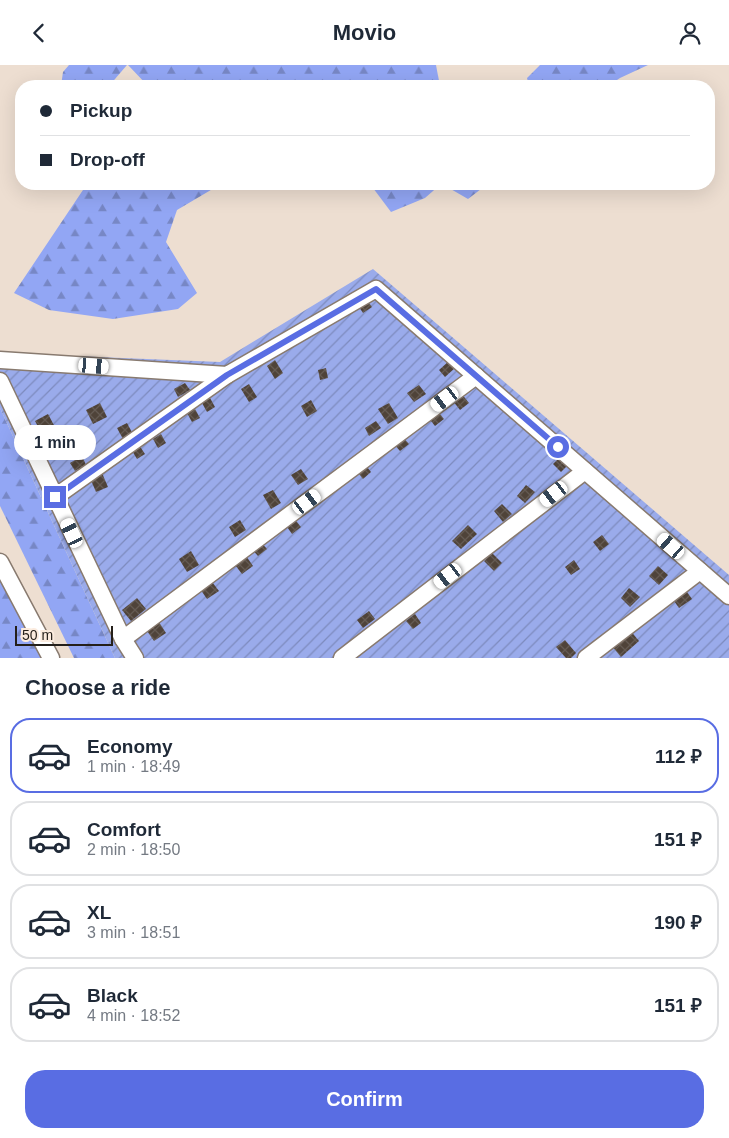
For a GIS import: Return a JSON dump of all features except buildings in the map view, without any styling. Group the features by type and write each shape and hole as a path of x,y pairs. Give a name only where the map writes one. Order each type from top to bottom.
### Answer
{"street":[{"path":"55,497 227,375 376,289 729,596"},
{"path":"0,360 227,375"},
{"path":"123,639 476,375"},
{"path":"0,381 123,639 135,658"},
{"path":"342,658 585,471"},
{"path":"0,561 51,658"},
{"path":"586,658 700,571"}],"green space":[{"path":"69,65 127,65 114,80 62,80 63,72"},
{"path":"128,65 436,65 439,80 142,80"},
{"path":"540,65 648,65 617,80 528,80 527,78"},
{"path":"83,190 211,190 177,210 166,242 197,293 178,309 113,319 49,310 14,293"},
{"path":"374,190 434,190 425,198 391,212"},
{"path":"452,190 480,190 468,199"},
{"path":"0,408 115,658 74,658 0,506"},
{"path":"0,577 42,658 0,658"}],"shaded area":[{"path":"373,269 729,575 729,658 115,658 0,408 0,353 220,362"}],"route":[{"path":"55,497 227,375 376,289 558,447"}]}
